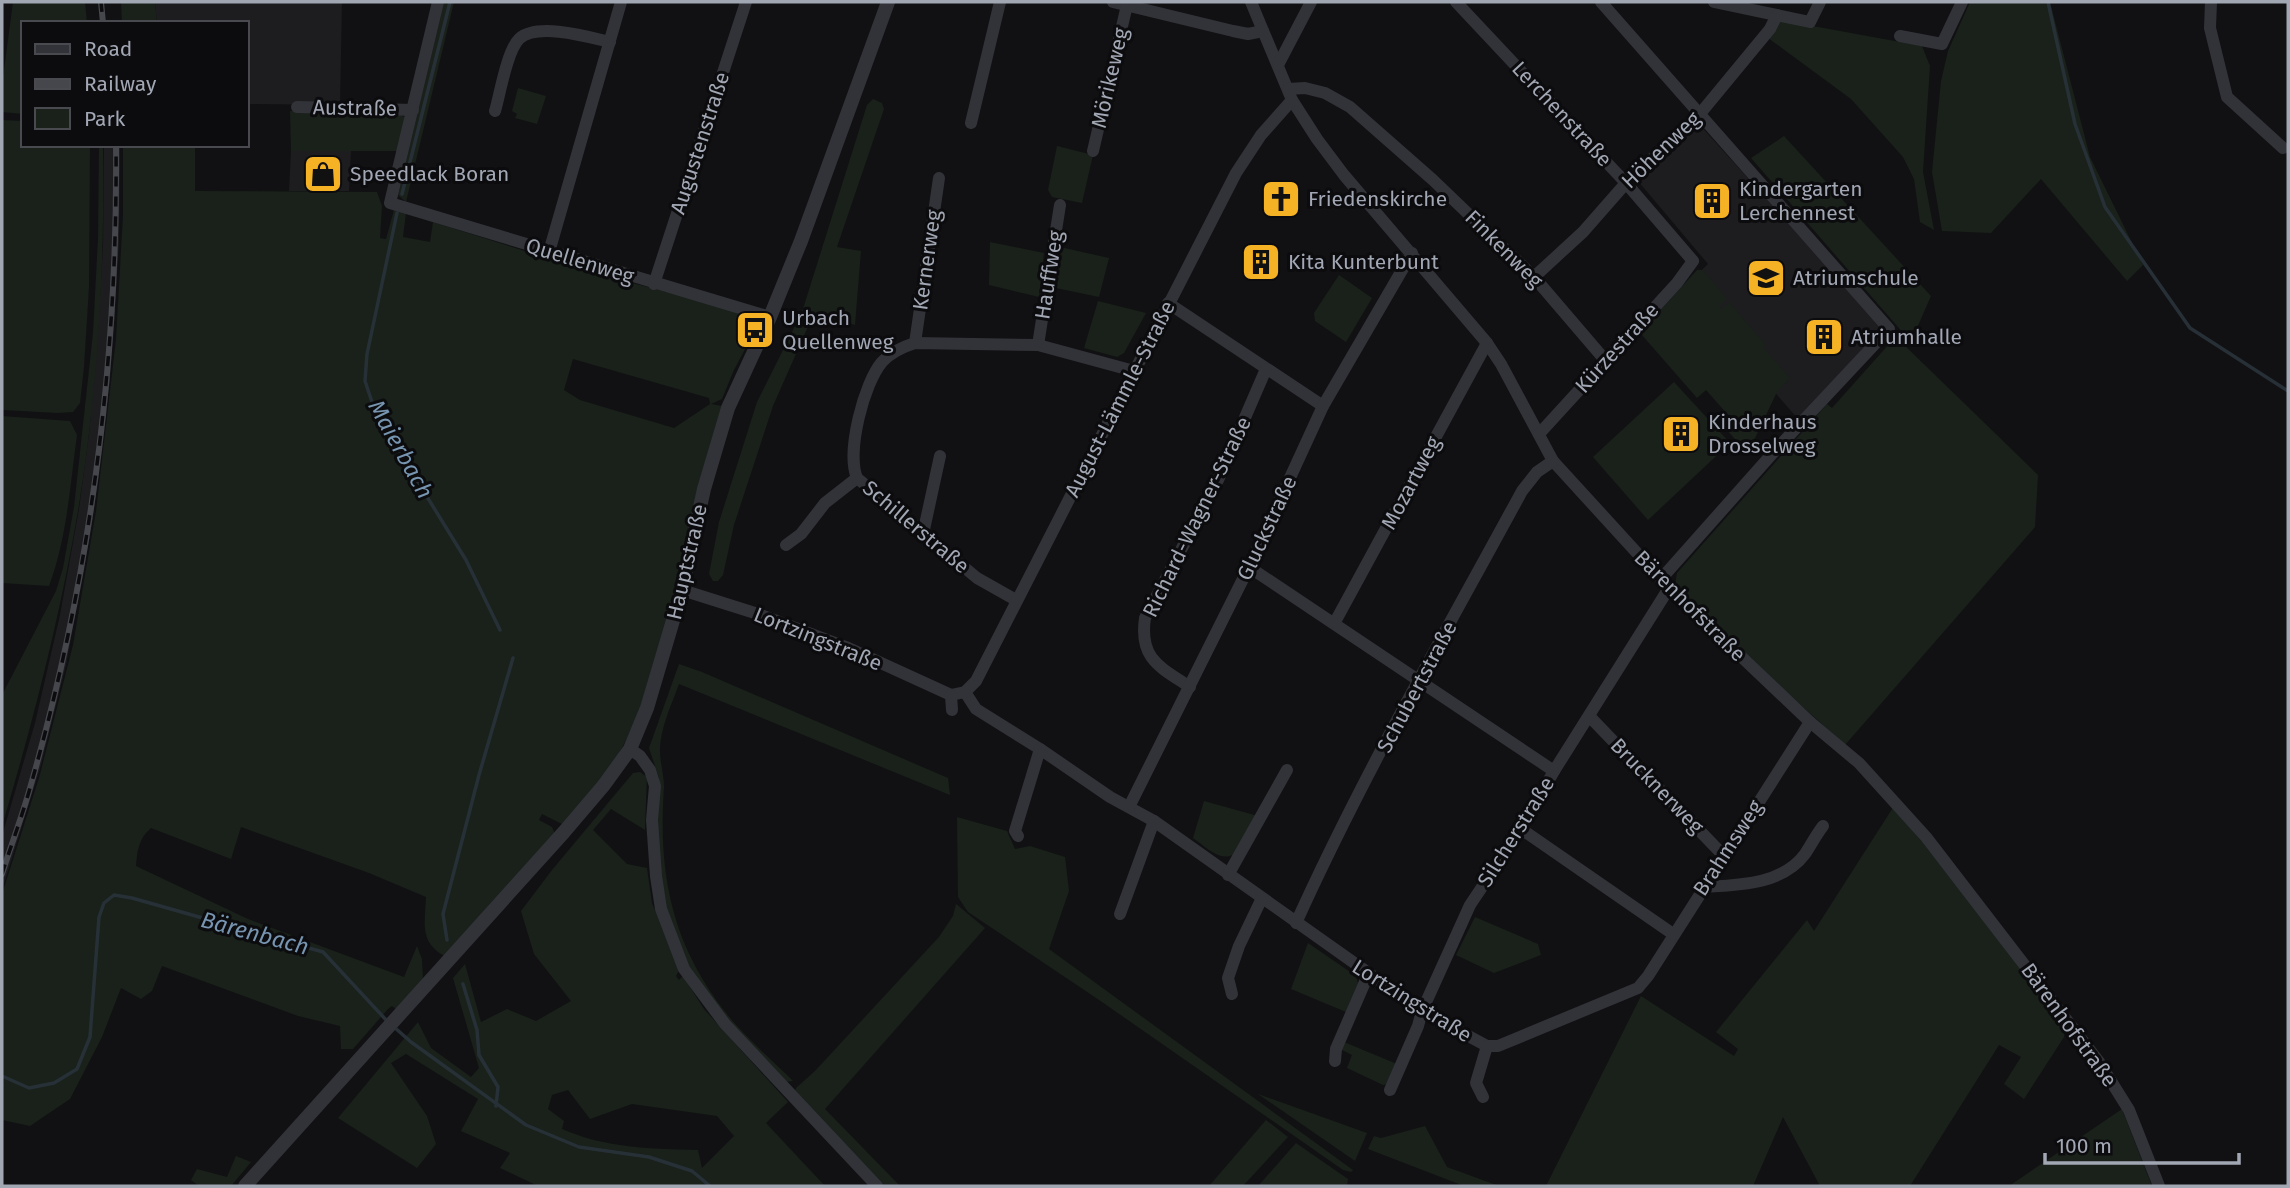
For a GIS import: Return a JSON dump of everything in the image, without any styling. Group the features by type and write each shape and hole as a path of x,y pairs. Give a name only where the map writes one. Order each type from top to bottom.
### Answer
{"street":[{"name":"Austraße","path":"390,203 438,2"},
{"path":"549,252 621,2"},
{"name":"Augustenstraße","path":"654,284 746,2"},
{"name":"Hauptstraße","path":"245,1186 564,832 630,749 647,708 682,590 704,489 728,408 801,241 888,2"},
{"path":"971,123 1000,2"},
{"path":"1113,2 1248,34 1263,31"},
{"name":"Bärenhofstraße","path":"1251,2 1290,95 1317,139 1344,175 1487,343 1553,461 1665,584 1810,722 1859,764 1904,811 2074,1026 2099,1062 2129,1110 2159,1186"},
{"path":"1278,65 1311,2"},
{"name":"Lerchenstraße","path":"1456,2 1626,183 1693,261"},
{"path":"1601,2 1699,115"},
{"path":"1714,2 1810,22 1820,2"},
{"path":"1900,36 1942,44 1962,2"},
{"path":"2211,2 2210,28 2227,97 2284,148"},
{"name":"Mörikeweg","path":"1093,151 1127,5"},
{"name":"Höhenweg","path":"1534,277 1583,232 1626,183 1699,115 1770,29 1777,15"},
{"path":"495,111 511,56 519,39 533,32 553,32 579,34 610,43"},
{"name":"Finkenweg","path":"1290,95 1305,88 1325,93 1350,107 1433,180 1534,277 1605,360"},
{"name":"August-Lämmle-Straße","path":"965,692 975,681 1236,173 1290,95"},
{"name":"Austraße","path":"297,107 413,110"},
{"name":"Silcherstraße","path":"1390,1090 1470,905 1590,717 1665,584 1772,454 1889,329 1699,115"},
{"name":"Kernerweg","path":"915,343 939,178"},
{"name":"Quellenweg","path":"390,203 770,317"},
{"name":"Hauffweg","path":"1038,345 1060,205"},
{"name":"Gluckstraße","path":"1129,807 1249,567 1323,406 1412,253"},
{"name":"Kürzestraße","path":"1539,434 1677,283 1693,261"},
{"path":"1168,303 1323,406"},
{"name":"Schillerstraße","path":"1016,600 977,578 857,478 853,470 854,442 873,374 898,348 915,343 1038,345 1134,371"},
{"name":"Mozartweg","path":"1335,622 1487,343"},
{"name":"Richard-Wagner-Straße","path":"1190,687 1156,664 1146,650 1143,635 1145,618 1218,480 1266,369"},
{"path":"923,534 940,456"},
{"name":"Schubertstraße","path":"1296,923 1321,868 1522,491 1537,472 1553,461"},
{"path":"786,545 801,534 825,503 857,478"},
{"path":"1249,567 1554,771"},
{"name":"Lortzingstraße","path":"682,590 758,614 845,647 951,695"},
{"path":"951,710 951,695 965,692"},
{"name":"Lortzingstraße","path":"965,692 976,709 1110,797 1154,821 1368,975 1422,1011 1487,1046 1498,1046 1613,999 1638,988 1648,976"},
{"name":"Brucknerweg","path":"1590,717 1724,856"},
{"name":"Brahmsweg","path":"1648,976 1810,722"},
{"path":"630,749 640,756 650,770 654,786 652,820 661,909 684,969 725,1024 877,1186"},
{"path":"1017,836 1015,831 1040,749"},
{"path":"1228,875 1287,770"},
{"path":"1120,914 1154,821"},
{"path":"1703,887 1758,883 1788,868 1804,856 1823,826"},
{"path":"1521,829 1673,934"},
{"path":"1232,993 1228,978 1239,946 1262,898"},
{"path":"1335,1061 1336,1049 1368,975"},
{"path":"1483,1097 1476,1083 1487,1046"}],"shaded area":[{"path":"155,2 342,2 340,105 248,104 248,21 157,21"},
{"name":"Atriumschule","path":"1698,123 1884,328 1798,419 1710,318 1697,329 1681,310 1685,286 1708,264 1638,181"},
{"path":"104,147 120,147 119,243 110,380 92,524 66,665 41,765 2,890 2,836 35,723 60,615 79,509 89,434 103,247"},
{"path":"291,151 351,151 349,191 289,191"}],"green space":[{"path":"13,2 85,2 87,21 21,21 21,114 2,112 2,85"},
{"path":"121,2 155,2 157,21 122,21"},
{"path":"444,2 454,2 406,202 398,195"},
{"path":"1970,2 2050,2 2090,157 2143,265 2127,281 2041,179 1991,233 1942,231 1932,172 1941,81 1948,51"},
{"path":"1780,20 1922,46 1930,66 1923,172 1934,230 1920,222 1914,179 1903,157 1851,99 1768,38"},
{"path":"518,88 546,96 537,124 515,118 517,114 512,111"},
{"path":"873,99 882,103 884,109 837,247 861,251 855,325 814,313 773,406 734,525 723,575 718,581 713,581 709,574 719,522 757,402 802,312 867,105"},
{"path":"290,111 395,113 407,118 398,151 291,151"},
{"path":"2,120 21,121 21,147 90,147 89,287 80,403 73,412 2,410"},
{"path":"1784,136 1931,296 1917,328 1904,334 1751,158"},
{"path":"1057,146 1093,155 1082,203 1052,197 1048,190"},
{"path":"99,147 103,147 101,282 85,466 54,630 2,826 2,695 56,591 63,568 74,507 93,333"},
{"path":"123,147 195,147 195,191 377,192 382,206 380,238 386,239 394,210 406,213 403,237 430,242 433,222 601,275 757,315 761,319 722,399 711,404 722,406 662,639 641,706 610,769 564,825 542,814 539,820 552,827 555,834 445,956 431,945 427,938 426,897 369,873 241,827 231,859 151,828 139,845 136,866 248,919 404,977 417,946 422,959 423,980 396,1009 392,1006 388,1009 353,1049 341,1049 340,1026 298,1016 162,966 152,991 141,999 121,988 102,1037 70,1099 30,1126 2,1120 2,894 39,778 73,645 96,511 116,339 123,215","holes":["573,359 709,398 710,404 674,428 580,400 564,390"]},
{"path":"990,242 1044,253 1039,297 989,285"},
{"path":"1060,247 1109,258 1099,297 1051,287"},
{"path":"1697,270 1703,270 1727,299 1719,307 1722,309 1729,302 1790,378 1777,392 1755,438 1748,444 1751,448 1746,452 1720,422 1728,415 1706,390 1697,398 1641,334"},
{"path":"1339,275 1372,298 1346,342 1315,321 1314,313"},
{"path":"1098,301 1146,313 1124,353 1117,357 1084,348"},
{"path":"1899,340 2038,475 2035,527 1845,745 1741,651 1675,585 1677,573 1827,404 1832,408 1890,343"},
{"path":"1674,382 1730,443 1648,520 1593,457"},
{"path":"2,416 70,421 77,435 64,531 49,586 2,583"},
{"path":"679,664 948,778 950,795 679,684 664,725 660,750 664,787 663,849 672,906 692,960 707,987 733,1022 793,1081 785,1082 738,1034 685,961 663,902 657,834 659,778 649,748"},
{"path":"640,772 647,777 645,830 611,809 593,830 627,864 647,868 652,903 679,970 676,976 679,980 683,976 704,1009 788,1102 766,1123 825,1186 538,1186 500,1168 510,1153 461,1131 478,1099 406,1054 391,1063 427,1116 436,1144 417,1168 338,1118 418,1022 431,1048 471,1077 479,1068 453,978 465,964 481,1022 507,1009 536,1021 571,1001 534,954 521,911 633,773","holes":["568,1090 590,1119 632,1104 717,1116 734,1136 702,1168 698,1150 612,1144 562,1129 564,1121 548,1109 552,1095"]},
{"path":"1204,801 1258,816 1234,854 1218,855 1193,838"},
{"path":"1894,806 2065,1023 2064,1037 2024,1099 2004,1084 2021,1057 1999,1045 1910,1186 1820,1186 1783,1117 1753,1186 1546,1186 1641,996 1734,1056 1738,1049 1716,1032 1807,920 1814,931"},
{"path":"957,817 1007,831 1015,849 1030,846 1065,857 1069,891 1049,949 1353,1170 1343,1170 968,912 958,897"},
{"path":"956,904 985,928 825,1109 900,1186 883,1186 795,1092 796,1088 815,1071 939,937 953,916"},
{"path":"1475,917 1538,944 1541,955 1494,973 1456,955"},
{"path":"1308,943 1356,976 1358,983 1346,1012 1291,989"},
{"path":"1344,1042 1397,1064 1388,1084 1383,1085 1347,1068 1352,1055 1342,1050"},
{"path":"1258,1094 1367,1133 1355,1161"},
{"path":"2122,1109 2152,1186 2009,1186"},
{"path":"1266,1120 1288,1137 1243,1186 1209,1186"},
{"path":"1425,1126 1447,1167 1499,1186 1464,1186 1368,1149 1374,1136 1381,1138"},
{"path":"1296,1143 1348,1179 1347,1186 1258,1186"},
{"path":"236,1156 251,1162 231,1186 199,1186 191,1180 197,1169 227,1177"}],"waterway":[{"name":"Maierbach","path":"402,194 450,2"},
{"path":"2048,2 2075,124 2105,207 2190,328 2288,391"},
{"name":"Maierbach","path":"397,213 367,354 365,381 376,414 466,560 500,630"},
{"name":"Maierbach","path":"447,940 443,914 513,658"},
{"name":"Bärenbach","path":"2,1076 29,1088 54,1083 77,1069 90,1037 99,917 104,903 114,895 323,952 388,1022"},
{"name":"Maierbach","path":"463,984 477,1030 479,1055 498,1087 496,1106"},
{"name":"Bärenbach","path":"394,1027 526,1125 579,1147 649,1157 692,1171 710,1186"}],"railway":[{"path":"101,2 103,21"},
{"path":"2,874 27,799 51,710 84,550 96,470 112,308 116,147"}],"place":[{"name":"Speedlack Boran","path":"323,174"},
{"name":"Friedenskirche","path":"1281,199"},
{"name":"Kindergarten Lerchennest","path":"1712,201"},
{"name":"Kita Kunterbunt","path":"1261,262"},
{"name":"Atriumschule","path":"1766,278"},
{"name":"Urbach Quellenweg","path":"755,330"},
{"name":"Atriumhalle","path":"1824,337"},
{"name":"Kinderhaus Drosselweg","path":"1681,434"}]}
